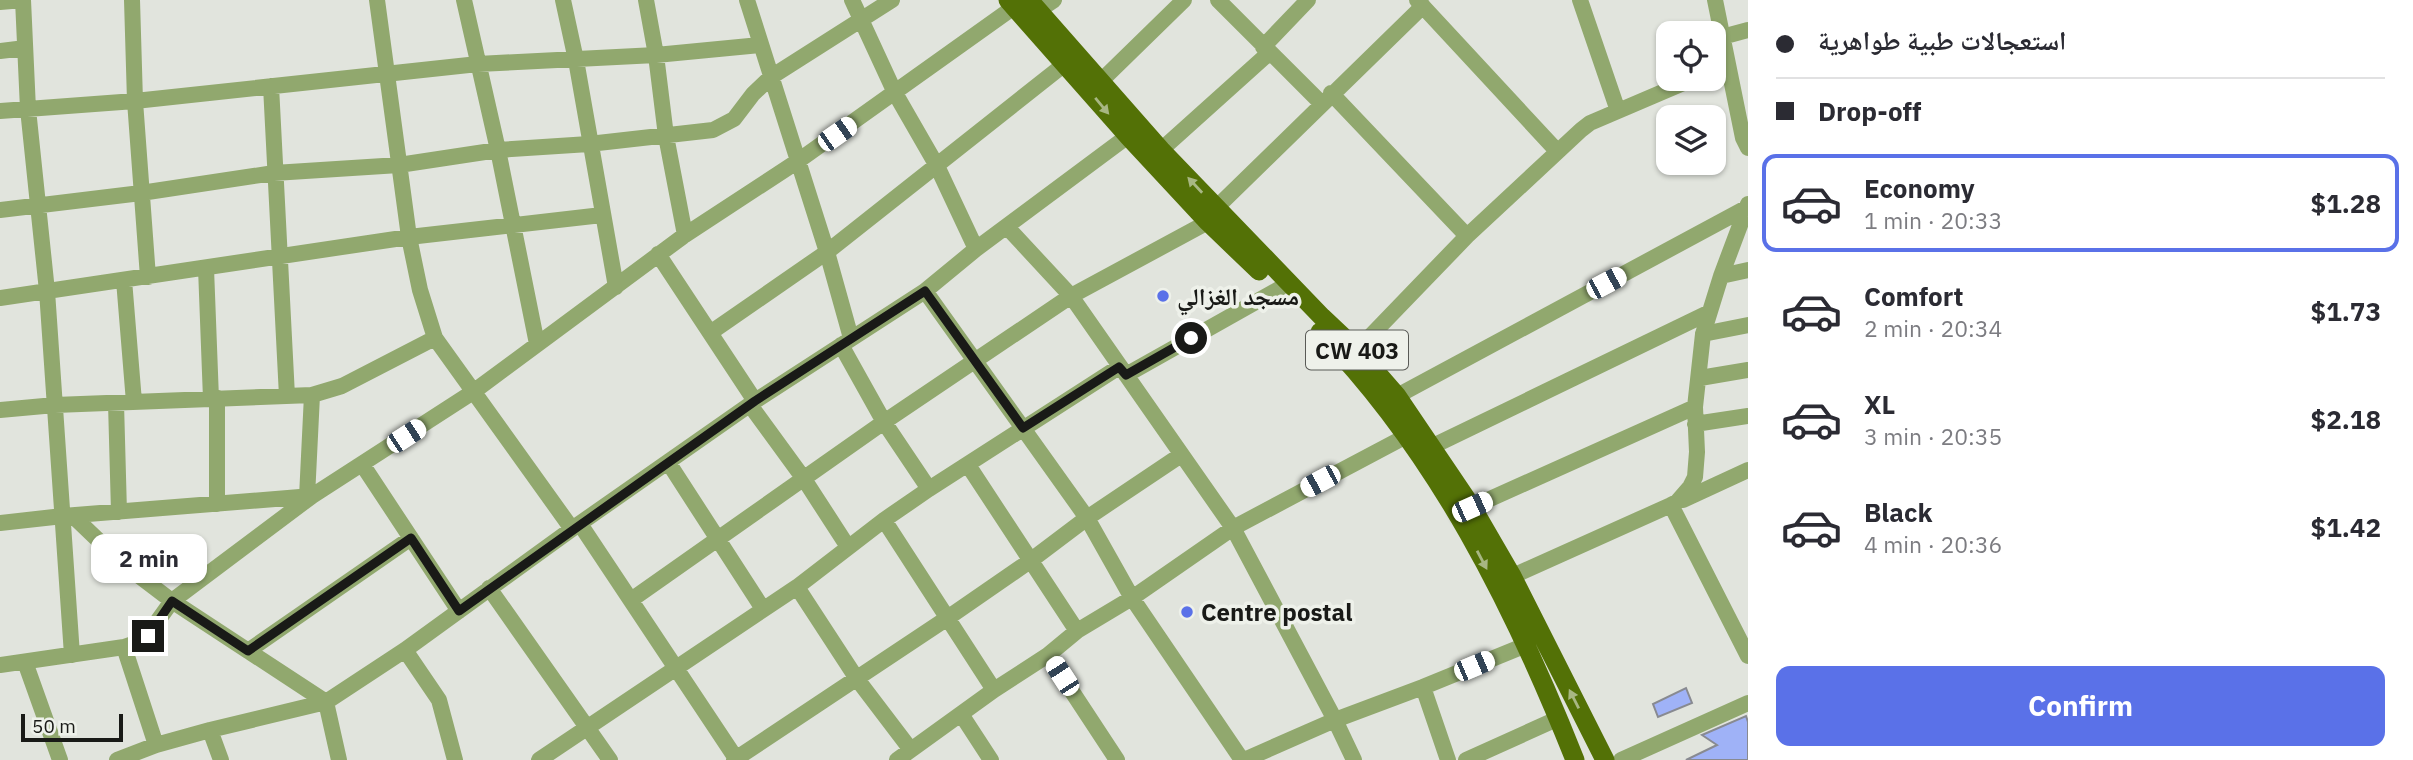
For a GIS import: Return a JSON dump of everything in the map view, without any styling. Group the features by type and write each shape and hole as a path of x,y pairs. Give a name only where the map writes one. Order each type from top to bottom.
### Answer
{"main road":[{"name":"CW 403","path":"1029,3 1101,81 1134,131 1161,150 1212,215 1357,350 1397,396 1413,432 1464,526 1504,580 1525,645 1575,760"},
{"name":"CW 403","path":"1029,3 1066,63 1134,131 1413,432 1431,447 1472,507 1504,580 1605,760"}],"street":[{"path":"0,2 23,0 28,109 68,516 72,655"},
{"path":"132,0 135,101 148,277"},
{"path":"377,0 409,237 422,298 435,338 631,600 736,760 946,620 1087,518 1181,455"},
{"path":"464,0 498,150 537,344"},
{"path":"563,0 616,287"},
{"path":"646,0 666,136 685,235"},
{"path":"747,0 827,252 846,342 884,422 929,489"},
{"path":"852,0 895,93 937,166 976,249"},
{"path":"0,210 274,173 399,165 498,150 589,144 713,130 729,123 771,77 892,0"},
{"path":"1101,81 1184,0"},
{"path":"1218,0 1266,50 1326,98 1467,236"},
{"path":"1161,150 1266,50 1308,0"},
{"path":"1580,0 1618,111"},
{"path":"1715,0 1719,21"},
{"path":"0,665 124,648 144,640 172,601 309,497 473,392 685,235 1029,3"},
{"path":"631,600 884,422 1071,296 1212,215 1420,3 1557,151"},
{"path":"1726,36 1748,30"},
{"path":"0,111 135,101 478,64 656,55 760,44"},
{"path":"0,51 25,48"},
{"path":"710,334 827,252 1066,63"},
{"path":"1726,85 1748,148"},
{"path":"271,86 288,396"},
{"path":"1357,350 1467,236 1590,122 1665,91"},
{"path":"117,760 156,745 210,730 326,702 405,650 752,403 925,291 976,249 1134,131"},
{"path":"1674,504 1690,487 1695,477 1695,407 1703,334 1721,276 1743,228 1747,206"},
{"path":"1397,396 1747,206"},
{"path":"0,298 409,237 602,215"},
{"path":"1007,227 1071,296 1233,528 1354,760"},
{"path":"658,254 752,403 848,547"},
{"path":"206,268 217,504"},
{"path":"1721,276 1748,270"},
{"path":"124,281 134,402"},
{"path":"539,760 797,587 884,520 1023,428 1123,371 1279,289"},
{"path":"925,291 1087,518 1132,598 1243,760 1270,755 1335,720 1525,645"},
{"path":"1431,447 1708,313"},
{"path":"1703,334 1748,325"},
{"path":"0,410 116,402 312,395 342,386 435,338"},
{"path":"1700,378 1748,370"},
{"path":"309,497 312,395"},
{"path":"116,402 120,512"},
{"path":"1472,507 1695,407"},
{"path":"1695,424 1748,416"},
{"path":"797,587 904,755 1048,655 1077,631 1132,598 1233,528 1413,432"},
{"path":"668,462 762,609"},
{"path":"362,464 459,611"},
{"path":"968,466 1077,631"},
{"path":"1504,580 1747,473"},
{"path":"0,523 309,497"},
{"path":"1674,504 1742,630 1748,656"},
{"path":"68,516 122,563 172,601 326,702 339,760"},
{"path":"884,520 946,620 994,690"},
{"path":"248,651 411,538"},
{"path":"489,588 610,760"},
{"path":"124,648 156,745"},
{"path":"405,650 439,700 455,760"},
{"path":"1048,655 1117,760"},
{"path":"25,662 60,760"},
{"path":"1423,687 1448,760"},
{"path":"1621,760 1748,704"},
{"path":"961,714 990,760"},
{"path":"1466,760 1559,718"},
{"path":"210,730 221,760"}],"building":[{"path":"1686,688 1692,703 1658,717 1653,704"},
{"path":"1746,716 1748,760 1686,760 1717,745 1702,735"}],"place":[{"name":"مسجد الغزالي","path":"1163,296"},
{"name":"Centre postal","path":"1187,612"}],"route":[{"path":"148,636 172,601 248,651 411,538 459,611 755,401 925,291 1023,428 1119,367 1126,375 1191,338"}]}
